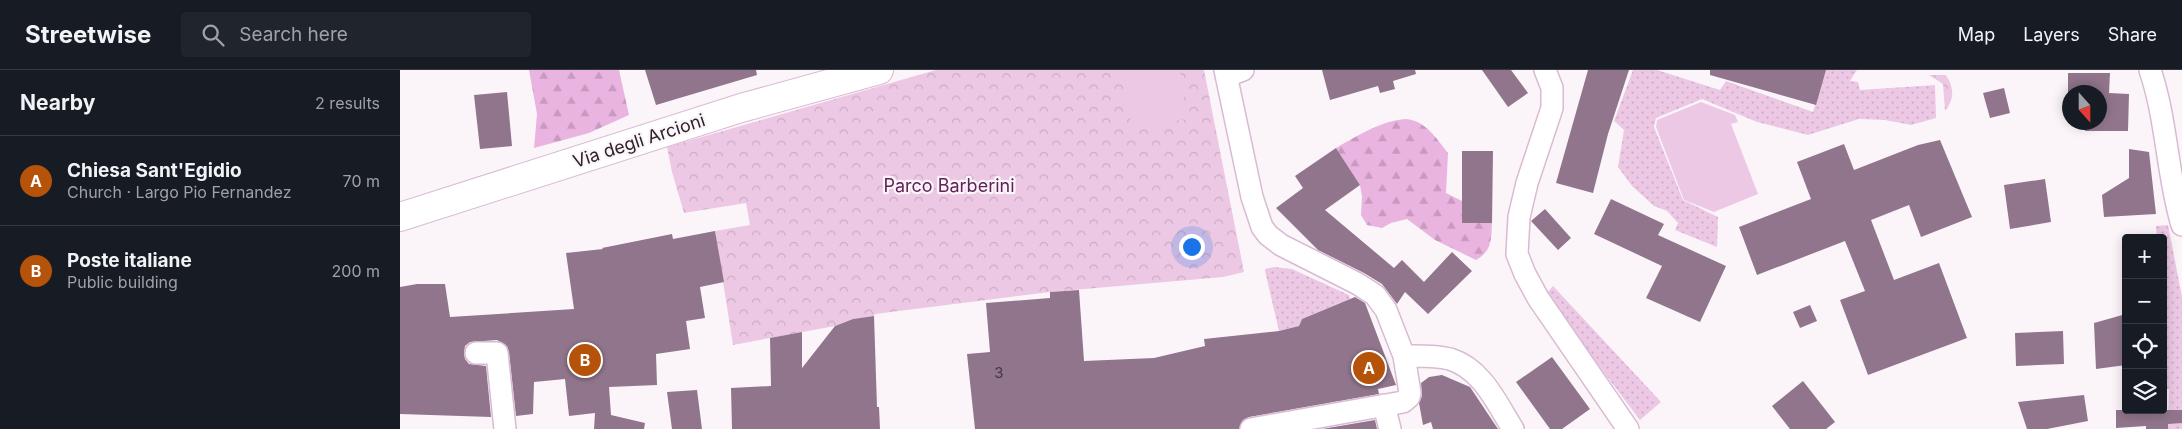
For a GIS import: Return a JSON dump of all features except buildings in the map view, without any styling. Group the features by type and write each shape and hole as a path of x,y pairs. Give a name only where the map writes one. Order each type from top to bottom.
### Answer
{"street":[{"name":"Via degli Arcioni","path":"400,217 741,108 879,70"},
{"path":"1545,70 1552,88 1552,108 1527,183 1520,217 1517,254 1538,298 1628,429"},
{"path":"2150,70 2158,97 2172,185 2182,225"},
{"path":"1232,72 1252,197 1262,227 1268,235 1281,245 1358,284 1375,295 1386,310 1404,356 1410,390 1410,397 1406,401 1251,429"},
{"path":"476,353 497,353 505,429"},
{"path":"1404,356 1448,359 1475,373 1486,385 1513,429"},
{"path":"1384,405 1390,429"}],"green space":[{"path":"529,70 619,70 629,115 589,133 534,148 537,114"},
{"name":"Parco Barberini","path":"936,70 1204,70 1244,272 1223,277 1050,292 875,314 874,316 853,319 835,326 733,345 715,231 750,225 746,203 684,213 667,147"},
{"path":"1123,70 1180,70 1187,119 1131,127"},
{"path":"1633,70 1657,70 1720,90 1726,81 1813,112 1826,70 1857,70 1850,81 1858,82 1860,90 1935,85 1936,118 1911,125 1885,120 1859,119 1808,135 1757,122 1702,99 1656,118 1654,127 1683,200 1718,217 1717,247 1675,230 1678,223 1667,211 1654,206 1632,186 1618,167 1624,130 1614,121"},
{"path":"1929,75 1946,75 1949,80 1952,97 1945,111 1943,84"},
{"path":"1701,102 1735,115 1738,122 1731,124 1758,194 1714,212 1684,200 1656,127 1657,120"},
{"path":"1406,119 1413,120 1425,127 1435,136 1448,153 1446,193 1462,201 1462,223 1492,223 1491,240 1488,249 1476,260 1435,240 1407,219 1391,223 1382,228 1367,225 1361,215 1362,197 1360,185 1336,148 1378,126"},
{"path":"2168,225 2182,297 2182,429 2168,429 2167,234 2157,234 2156,226"},
{"path":"1274,267 1292,269 1349,295 1350,299 1302,319 1299,326 1279,331 1265,271 1265,269"},
{"path":"1553,286 1661,402 1640,420 1545,295"}],"place":[{"name":"Poste italiane","path":"585,360"},
{"name":"Chiesa Sant'Egidio","path":"1369,368"}]}
